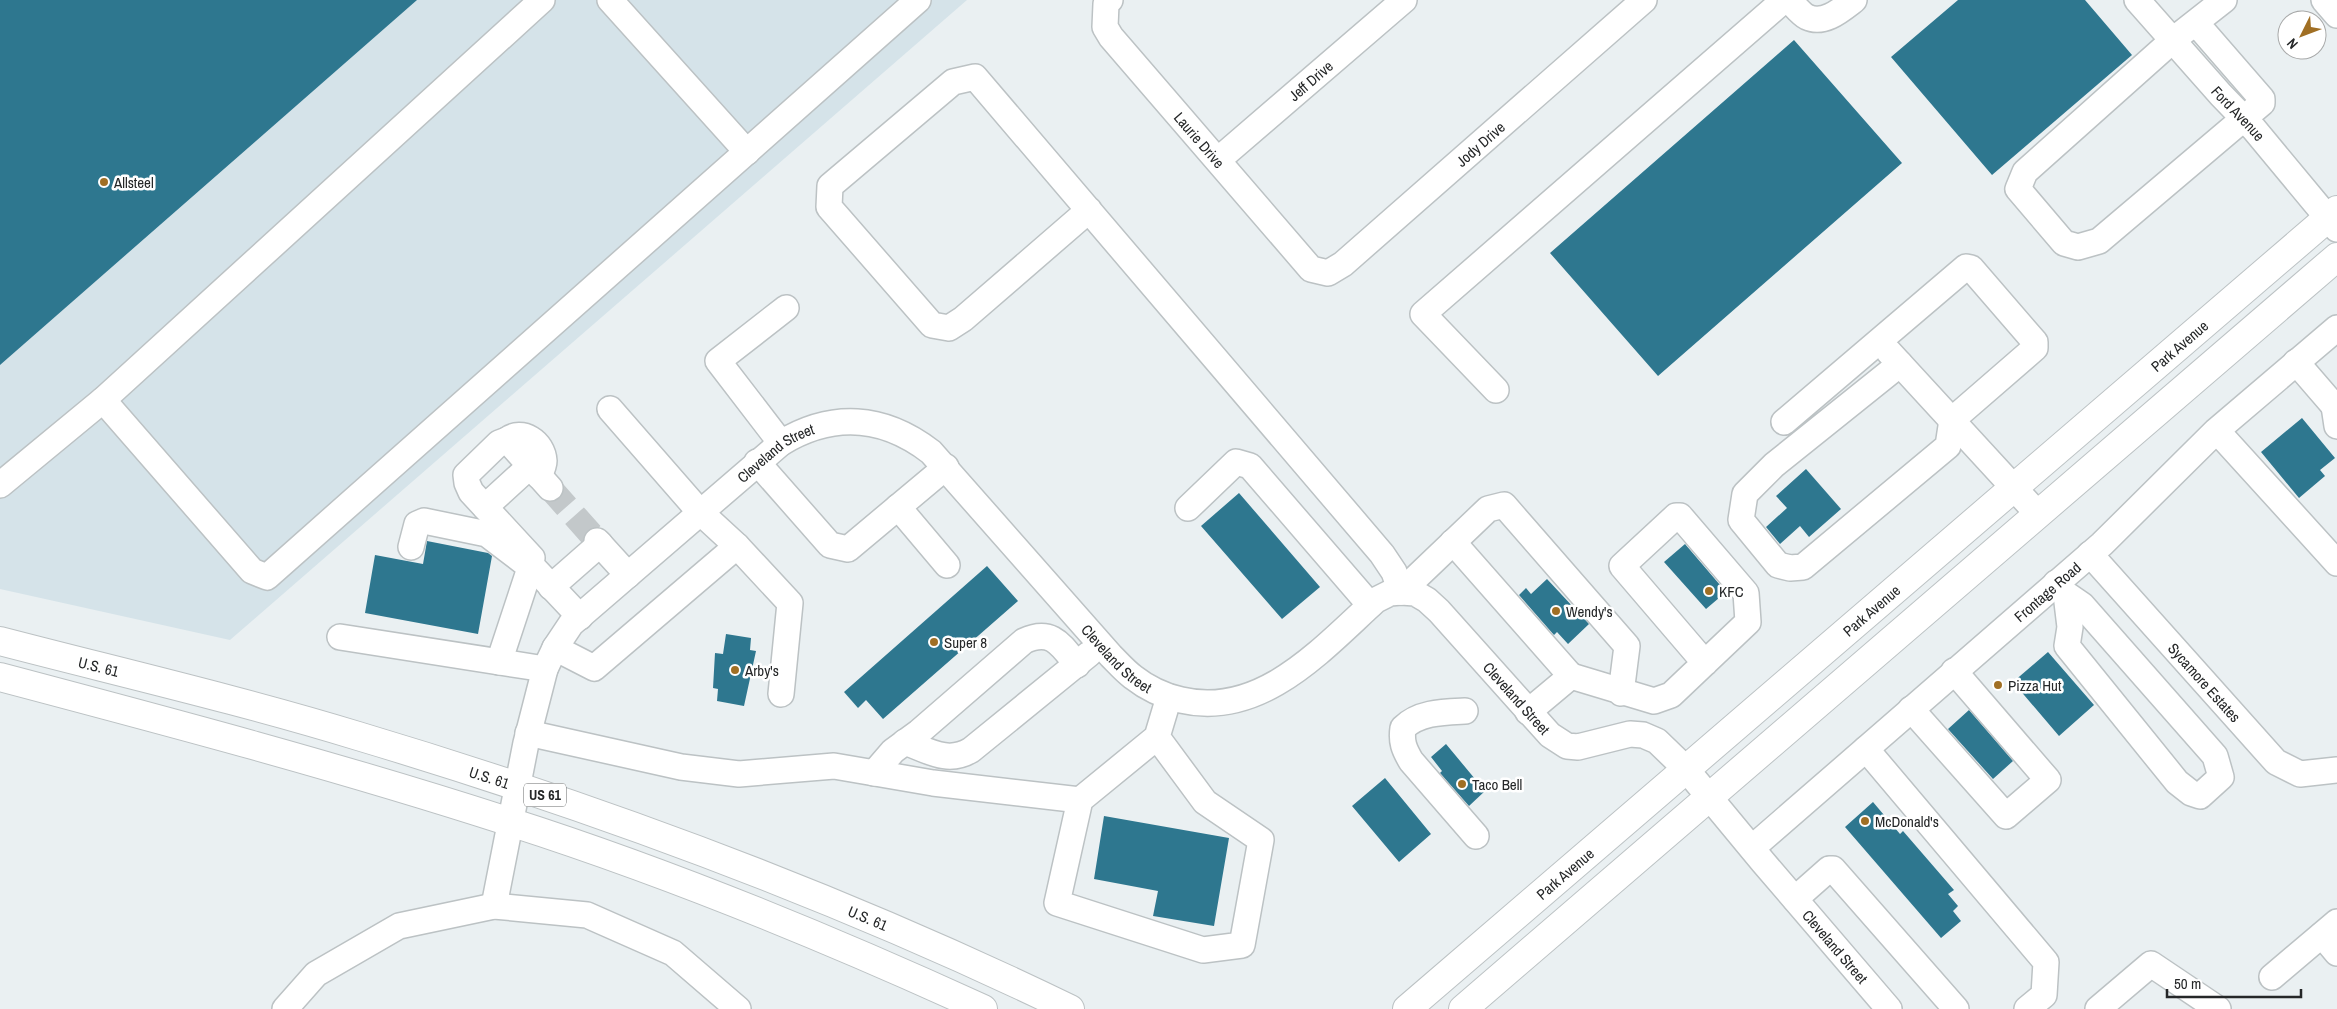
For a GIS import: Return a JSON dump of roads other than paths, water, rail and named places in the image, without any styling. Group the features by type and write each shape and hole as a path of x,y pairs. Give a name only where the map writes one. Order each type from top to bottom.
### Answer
{"main road":[{"name":"Park Avenue","path":"1407,1009 2015,487 2334,219"},
{"path":"1463,1009 2337,257"},
{"name":"U.S. 61","path":"0,640 263,709 517,785 717,857 827,901 935,947 1070,1009"},
{"name":"US 61","path":"0,677 259,746 509,822 632,864 787,924 983,1009"}],"street":[{"path":"0,485 103,400 542,0"},
{"path":"610,0 747,152"},
{"path":"103,400 252,571 267,576 918,0"},
{"name":"Jeff Drive","path":"1218,160 1404,0"},
{"name":"Jody Drive","path":"1311,269 1328,273 1343,264 1644,0"},
{"path":"1496,390 1423,314 1784,0"},
{"path":"1790,0 1806,16 1822,19 1837,14 1854,0"},
{"name":"Ford Avenue","path":"2138,0 2334,219"},
{"path":"2196,23 2262,99 2262,103 2099,241 2078,247 2064,242 2018,189 2025,172 2173,40 2224,0"},
{"path":"2324,0 2337,15"},
{"name":"Laurie Drive","path":"1108,2 1105,26 1110,37 1311,269"},
{"path":"1089,210 964,319 949,328 932,325 830,207 830,186 953,82 975,77 1089,210 1382,554 1394,572 1400,592 1488,509 1504,504 1627,646 1621,693"},
{"path":"1784,422 1966,267 1972,268 2036,346 1952,420 1948,446 1802,567 1790,568 1778,564 1741,520 1745,494 1774,464 1900,364"},
{"path":"780,443 718,361 786,308"},
{"name":"Frontage Road","path":"1752,848 1954,671 2061,589 2090,554 2217,431 2337,328"},
{"path":"1879,341 2038,514"},
{"path":"2296,362 2336,412"},
{"path":"610,410 699,511 737,546 790,604 781,694"},
{"name":"Cleveland Street","path":"494,906 528,733 550,658 572,624 699,511 780,443 798,432 821,424 863,422 894,430 914,438 931,452 1133,678 1169,697 1196,702 1227,702 1258,694 1286,677 1370,605 1390,593 1415,593 1439,611 1528,712 1550,735 1567,746 1586,746 1630,734 1643,735 1657,741 1686,768 1889,1009"},
{"path":"2217,431 2332,547"},
{"path":"485,507 540,477 507,440 499,443 466,475 467,483 472,492 485,507 532,558 499,662"},
{"path":"757,462 830,545 848,549 946,467"},
{"path":"1188,508 1236,462 1250,466 1370,605"},
{"path":"898,507 947,565"},
{"path":"1454,542 1571,676 1654,702 1671,695 1748,622 1746,593 1680,516 1676,516 1622,566 1705,662"},
{"path":"411,547 417,524 424,521 487,534 525,563 531,565 580,617"},
{"path":"551,587 599,542 628,575"},
{"path":"340,637 499,662 550,658 594,668 737,546"},
{"name":"Sycamore Estates","path":"2090,554 2276,762 2300,774 2337,770"},
{"path":"2061,589 2082,605 2215,756 2221,777 2200,796 2177,782 2067,646 2070,626 2061,589"},
{"path":"874,773 893,751 1029,638 1035,636 1047,637 1057,641 1077,665"},
{"path":"906,742 942,756 959,757 971,750 1101,644"},
{"path":"1911,709 2006,816 2048,780 1954,671"},
{"path":"1528,712 1571,676"},
{"path":"1157,738 1205,802 1261,840 1242,945 1203,950 1057,903 1080,800 1157,738 1169,697"},
{"path":"1465,711 1440,712 1422,717 1403,728 1402,740 1403,749 1411,761 1476,836"},
{"path":"528,733 681,767 739,774 834,766 933,783 1080,800"},
{"path":"1866,749 2046,962 2036,1002"},
{"path":"1795,899 1829,869 1833,869 1956,1009"},
{"path":"285,1009 316,974 399,926 494,906 587,916 596,919 673,953 738,1009"},
{"path":"2272,977 2332,937"},
{"path":"2098,1009 2151,964 2218,1009"}],"tunnel":[{"path":"550,488 597,541"}],"place":[{"name":"Allsteel","path":"104,182"},
{"name":"KFC","path":"1709,591"},
{"name":"Wendy's","path":"1556,611"},
{"name":"Super 8","path":"934,642"},
{"name":"Arby's","path":"735,670"},
{"name":"Pizza Hut","path":"1998,685"},
{"name":"Taco Bell","path":"1462,784"},
{"name":"McDonald's","path":"1865,821"}]}
